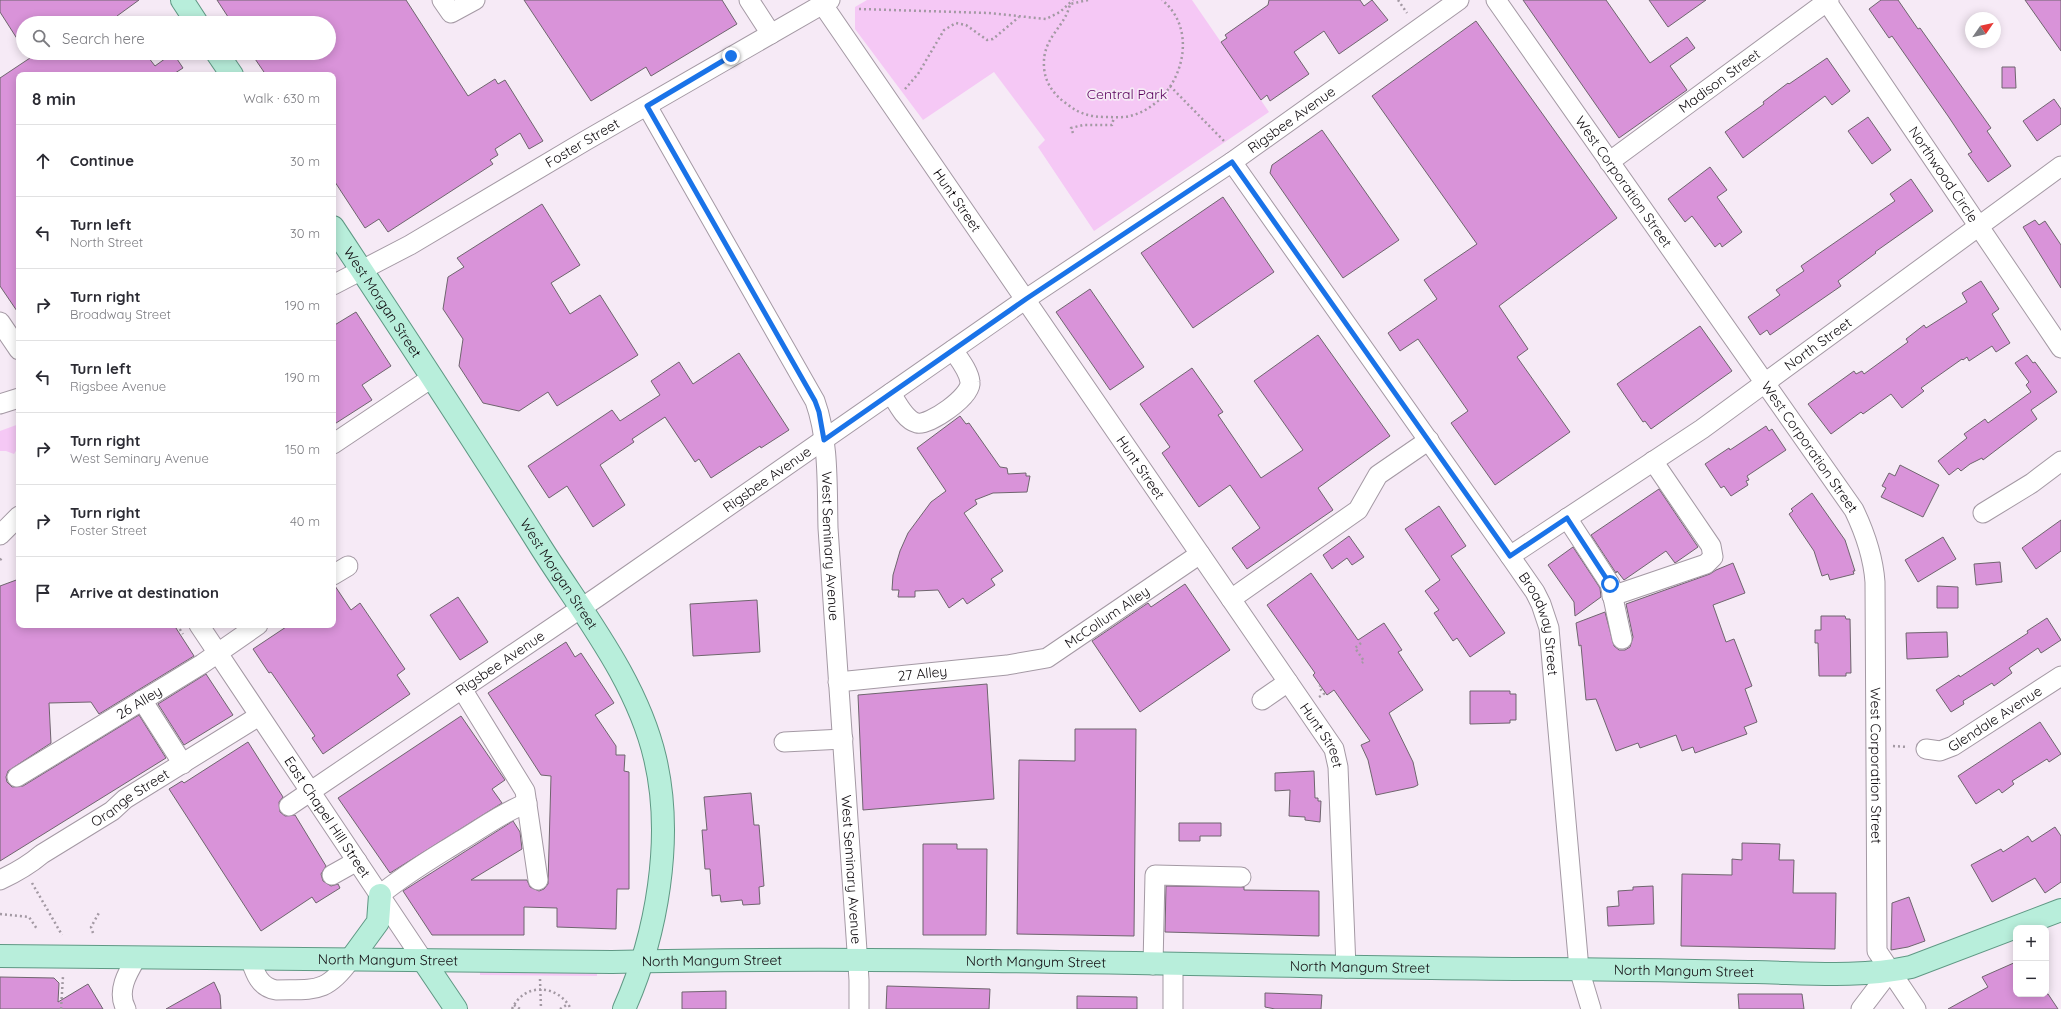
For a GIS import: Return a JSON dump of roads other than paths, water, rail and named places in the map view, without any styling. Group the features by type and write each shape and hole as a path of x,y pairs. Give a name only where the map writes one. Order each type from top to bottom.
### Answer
{"main road":[{"path":"182,0 192,16"},
{"path":"222,60 230,72"},
{"name":"West Morgan Street","path":"336,232 433,377 581,608 618,669 638,706 655,759 660,799 662,845 657,897 649,941 624,1009"},
{"path":"351,959 378,922 380,895"},
{"name":"North Mangum Street","path":"0,956 423,960 857,960 1346,968 1578,969 1836,974 1890,971 1911,967 2061,910"},
{"name":"East Chapel Hill Street","path":"423,960 456,1009"}],"street":[{"path":"442,0 451,13 475,0"},
{"path":"749,0 771,34"},
{"name":"Rigsbee Avenue","path":"289,806 581,608 1026,299 1232,162 1459,0"},
{"name":"West Corporation Street","path":"1496,0 1764,384 1854,510 1869,544 1875,582 1877,951 1916,1009"},
{"name":"Madison Street","path":"1609,162 1828,1"},
{"name":"Northwood Circle","path":"1828,1 2061,348"},
{"name":"Foster Street","path":"336,283 361,269 410,245 826,2"},
{"name":"Hunt Street","path":"826,2 1026,299 1331,743 1337,760 1346,968"},
{"name":"West Seminary Avenue","path":"647,106 815,401 819,412 824,440 859,1009"},
{"name":"Broadway Street","path":"1232,162 1429,440 1535,592 1541,604 1549,628 1578,969 1591,1009"},
{"name":"North Street","path":"1510,556 1653,461 1764,384 1979,228 2061,166"},
{"path":"0,322 16,346"},
{"path":"891,393 906,416 912,421 925,423 936,417 961,399 969,389 970,383 966,371 953,350"},
{"path":"336,442 433,377"},
{"path":"0,404 16,399"},
{"path":"1231,599 1358,510 1378,475 1429,440"},
{"path":"1612,596 1706,564 1712,557 1711,546 1653,461"},
{"path":"1983,513 2032,483 2061,462"},
{"path":"1567,518 1610,584 1622,639"},
{"path":"0,535 16,519"},
{"name":"McCollum Alley","path":"1007,665 1047,658 1200,554"},
{"name":"East Chapel Hill Street","path":"201,628 423,960"},
{"name":"26 Alley","path":"17,777 217,653 254,628"},
{"name":"27 Alley","path":"838,682 1007,665"},
{"name":"Glendale Avenue","path":"1926,749 1940,751 1953,746 2061,676"},
{"path":"1262,700 1288,682"},
{"path":"462,689 525,791 538,880"},
{"path":"142,700 183,764"},
{"name":"Orange Street","path":"0,880 10,877 34,862 42,854 112,810 125,799 259,716"},
{"path":"784,742 843,739"},
{"path":"380,895 392,885 441,853 513,808 527,803"},
{"path":"332,876 357,861"},
{"path":"1173,1009 1163,965 1155,876 1241,877"},
{"path":"126,1009 122,989 129,970 137,957"},
{"path":"250,958 260,982 269,989 276,990 323,987 334,980 351,959"},
{"path":"1861,1009 1890,971"}],"park label":[{"name":"Central Park","path":"1127,94"}]}
